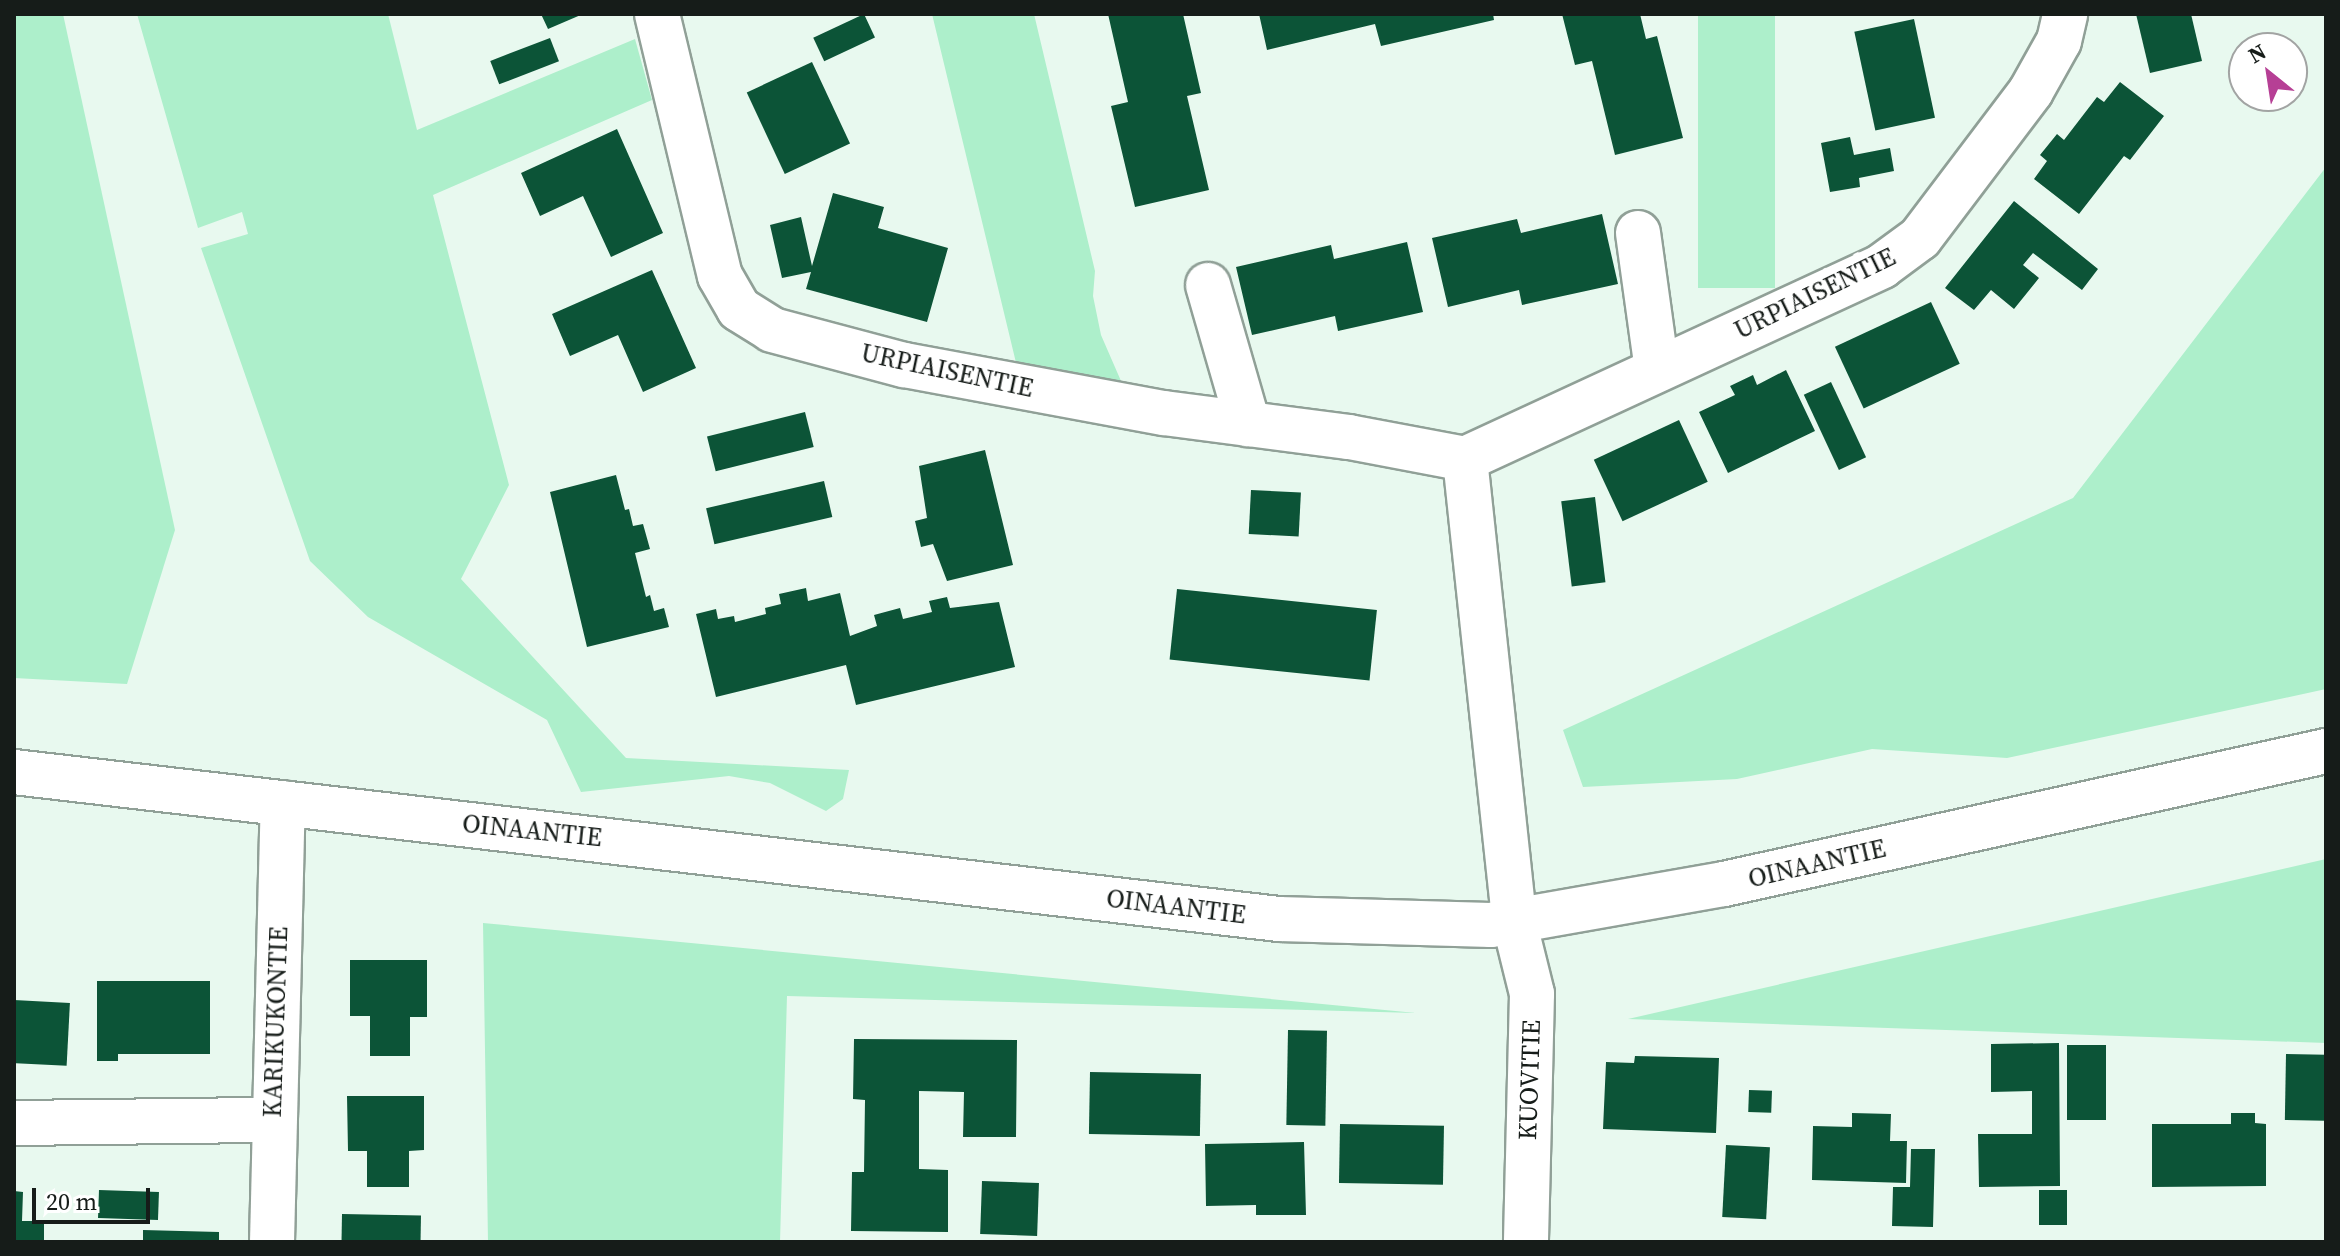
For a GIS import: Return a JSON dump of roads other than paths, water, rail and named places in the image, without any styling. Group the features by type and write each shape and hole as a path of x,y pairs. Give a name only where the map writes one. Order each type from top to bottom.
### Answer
{"street":[{"name":"URPIAISENTIE","path":"657,14 720,276 739,309 772,330 904,365 1465,459 1882,266 1920,238 2031,91 2059,41 2065,14"},
{"path":"1638,233 1657,370"},
{"path":"1208,285 1248,424"},
{"path":"1465,459 1514,921"},
{"name":"OINAANTIE","path":"14,772 1279,919 1491,925 1724,884 2326,751"},
{"name":"KARIKUKONTIE","path":"272,1242 283,803"},
{"name":"KUOVITIE","path":"1514,921 1532,994 1526,1242"},
{"path":"14,1123 273,1120"}]}
